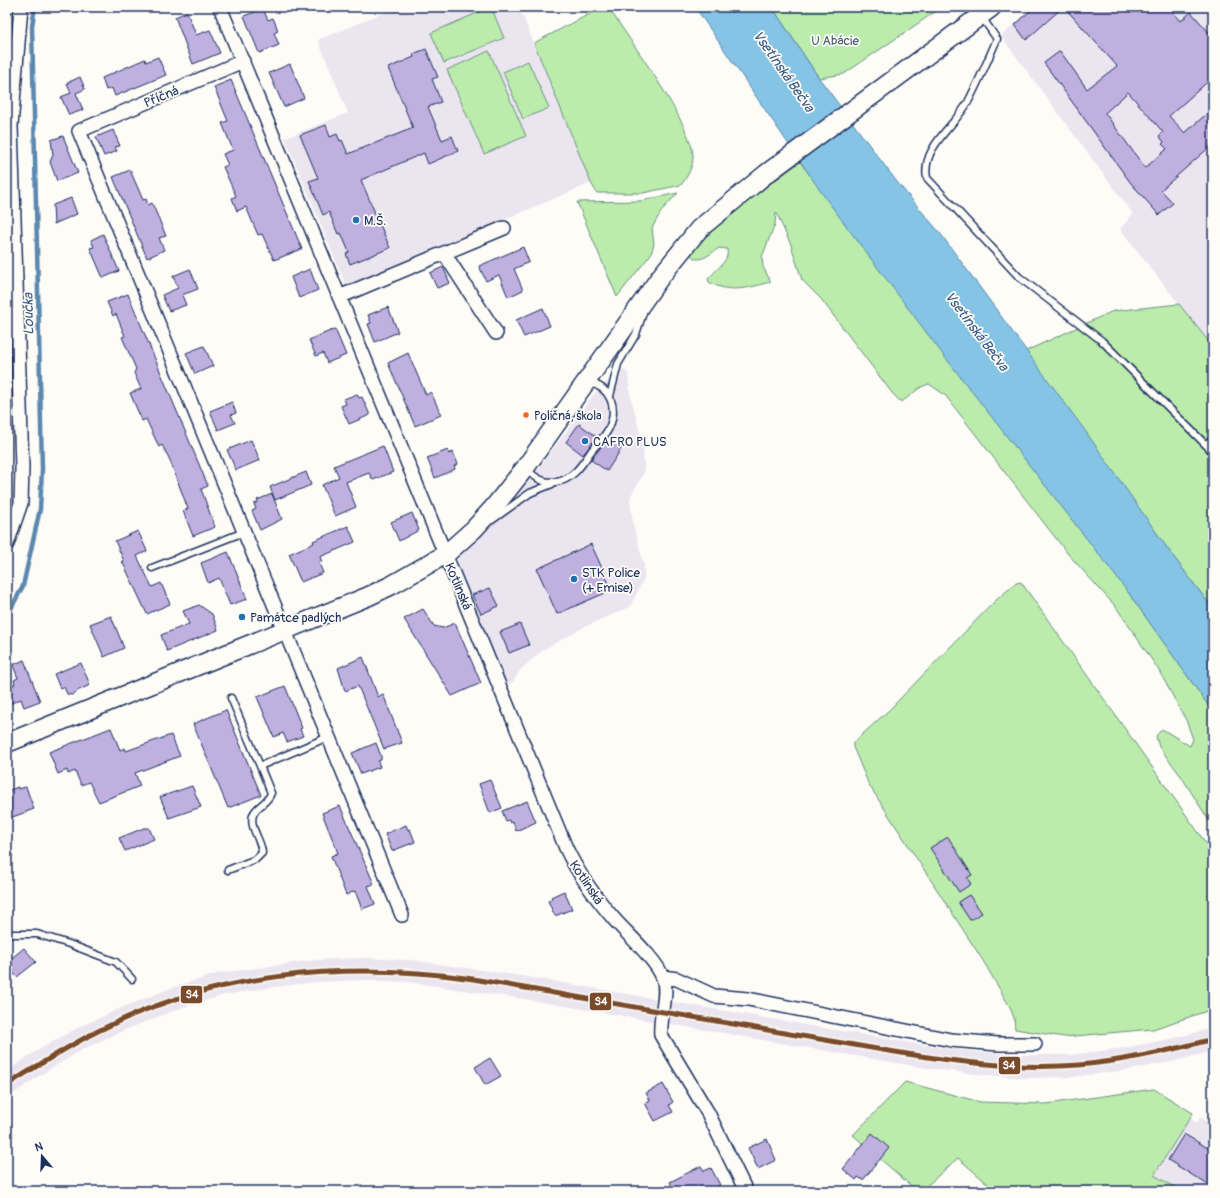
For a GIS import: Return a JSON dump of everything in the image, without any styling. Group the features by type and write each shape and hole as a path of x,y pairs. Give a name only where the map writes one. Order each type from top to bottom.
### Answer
{"main road":[{"path":"7,743 392,585 446,554 474,528 525,468 683,247 699,229 766,174 986,11"}],"street":[{"path":"7,544 21,502 22,467 9,125 21,7"},
{"name":"Kotlinská","path":"220,7 431,523 446,554 573,863 596,897 654,963 663,977"},
{"name":"Příčná","path":"242,61 79,131 244,532"},
{"path":"339,297 504,228"},
{"path":"444,253 496,333"},
{"path":"244,532 402,915"},
{"path":"746,1191 708,1113 661,1035 660,1022 665,992 663,977 677,979 714,996 748,999 951,1040 998,1044 1035,1044"}],"lane":[{"path":"986,11 997,40 968,102 932,150 925,170 927,178 1019,277 1102,341 1213,452"},
{"path":"610,396 618,364 636,334 648,296"},
{"path":"474,528 498,516 530,493 558,482 576,471 608,429 612,417 613,406 610,396 604,389 586,382"},
{"path":"1206,444 1213,439"},
{"path":"525,468 539,480 558,482"},
{"path":"152,568 244,532"},
{"path":"228,870 256,858 262,853 252,822 257,810 266,803 271,793 231,698"},
{"path":"260,766 328,737"},
{"path":"7,934 37,934 69,944 116,962 132,979"}],"shaded area":[{"path":"397,7 519,7 591,183 346,286 285,138 348,113 318,40"},
{"path":"1034,7 1213,7 1213,347 1120,229 1133,214 1001,36"},
{"path":"621,369 628,373 630,394 642,441 644,473 630,500 633,524 644,565 644,579 630,607 584,627 543,650 520,670 513,682 506,685 456,566 461,552 483,534 541,465 594,394"},
{"path":"362,958 411,960 528,977 929,1046 977,1052 1024,1055 1070,1055 1124,1048 1170,1039 1213,1028 1213,1051 1175,1061 1128,1070 1072,1077 1023,1078 975,1074 926,1068 524,999 409,982 362,980 316,982 267,988 225,995 181,1008 127,1029 85,1048 42,1074 7,1098 7,1071 30,1055 75,1029 119,1009 174,987 220,973 315,960"},
{"path":"1200,1117 1213,1125 1213,1191 1181,1191 1154,1175 1190,1118 1197,1123"}],"green space":[{"path":"491,7 504,38 444,63 431,33"},
{"path":"603,7 608,7 658,82 672,104 691,143 693,157 692,164 681,185 643,193 597,193 591,183 534,43"},
{"name":"U Abácie","path":"772,7 942,7 844,74 819,78"},
{"path":"489,51 526,136 484,154 447,70"},
{"path":"528,61 549,108 523,119 503,72"},
{"path":"800,162 1125,588 1213,712 1213,827 1181,776 1159,747 1156,736 1162,729 1190,746 1193,739 1186,720 1158,669 1116,607 1068,554 945,395 929,384 921,387 901,402 892,393 821,299 802,280 791,245 776,212 775,224 762,257 763,267 770,282 739,289 717,286 709,282 708,279 724,261 727,249 719,248 700,259 696,259 690,253 729,216"},
{"path":"678,193 662,210 652,228 654,244 651,254 617,297 577,202 640,201"},
{"path":"1179,304 1213,347 1213,609 1170,552 1026,351 1113,311"},
{"path":"1021,582 1213,853 1213,1009 1153,1029 1064,1037 1015,1029 1014,1018 1010,1007 982,959 869,785 853,747 853,743 889,710 995,601 1016,583"},
{"path":"905,1082 980,1102 1046,1104 1154,1089 1193,1113 1154,1175 1181,1191 996,1191 958,1158 921,1191 917,1191 853,1135"}],"water":[{"name":"Vsetínská Bečva","path":"695,7 772,7 819,78 897,182 940,233 1086,432 1170,552 1213,609 1213,712 1125,588 941,352 826,199"}],"building":[{"path":"1034,7 1063,7 1026,40 1015,25"},
{"path":"1064,7 1169,7 1181,21 1191,12 1213,37 1213,77 1169,116 1185,133 1213,108 1213,144 1161,190 1173,203 1159,215 1130,182 1044,63 1060,51 1087,89 1117,66","holes":["1128,92 1163,132 1159,136 1164,142 1162,144 1167,149 1145,168 1105,113"]},
{"path":"263,9 268,20 273,18 278,31 274,33 279,45 259,53 244,16"},
{"path":"187,12 196,35 210,30 220,53 193,64 175,17"},
{"path":"426,49 438,77 432,79 441,102 428,107 442,140 452,136 458,151 428,164 424,153 361,180 390,248 350,264 346,254 349,252 341,233 338,234 329,212 323,215 309,181 318,178 300,135 326,125 330,137 337,134 340,141 342,140 348,154 413,128 388,68 414,57 413,54"},
{"path":"158,57 166,75 115,96 112,88 106,90 102,78 145,59 146,62"},
{"path":"290,64 304,98 284,107 269,73"},
{"path":"80,77 85,89 76,93 83,110 69,115 61,97 71,93 67,83"},
{"path":"231,80 302,249 274,260 262,234 258,235 246,207 237,211 232,198 236,196 223,167 228,165 223,154 233,150 222,123 228,121 214,87"},
{"path":"113,130 120,146 115,147 117,151 104,156 96,137"},
{"path":"63,136 78,173 57,181 50,162 53,155 51,140"},
{"path":"130,170 143,200 146,199 148,205 152,203 166,236 159,238 164,250 147,258 113,177"},
{"path":"71,198 77,214 54,224 53,205"},
{"path":"103,234 119,271 103,278 90,248 94,247 91,240"},
{"path":"523,247 529,262 514,269 523,290 508,297 499,275 486,281 479,266"},
{"path":"443,267 450,283 437,288 430,273"},
{"path":"190,269 198,289 182,295 186,305 169,311 162,295 178,288 173,276"},
{"path":"310,269 318,290 299,298 291,277"},
{"path":"128,294 208,486 201,489 215,527 193,536 183,511 188,509 169,458 162,445 159,447 146,419 142,421 130,393 141,389 134,373 136,369 122,337 125,336 116,314 113,316 107,302"},
{"path":"388,307 398,332 375,342 368,324 371,323 368,315"},
{"path":"543,308 550,326 524,337 516,320"},
{"path":"335,329 346,355 327,363 323,353 316,356 309,340"},
{"path":"204,346 213,366 195,374 186,353"},
{"path":"408,353 426,395 431,392 441,415 415,426 388,363"},
{"path":"357,394 359,398 362,397 370,415 349,424 341,406 346,404 344,399"},
{"path":"232,402 236,413 231,415 235,423 218,430 210,411"},
{"path":"579,424 597,437 583,455 566,442"},
{"path":"614,439 621,444 621,449 607,471 591,460 604,443 609,446"},
{"path":"251,440 260,460 236,470 227,450"},
{"path":"383,446 393,472 373,480 369,473 346,482 356,507 335,516 322,485 339,477 334,466"},
{"path":"448,450 449,454 453,452 458,464 454,466 455,469 435,478 427,458"},
{"path":"306,472 311,485 275,500 270,487"},
{"path":"272,494 282,519 260,530 252,511 256,509 254,504 258,502 257,500"},
{"path":"412,513 419,530 399,541 391,522"},
{"path":"348,526 355,542 320,557 322,562 319,563 323,573 301,582 289,554 314,543 313,541"},
{"path":"138,531 147,551 137,556 152,587 161,583 170,604 147,614 122,561 124,561 115,541"},
{"name":"STK Police (+ Emise)","path":"591,544 612,590 557,614 537,569"},
{"path":"228,552 247,599 230,605 219,578 208,583 201,563"},
{"path":"490,588 499,606 481,614 472,595"},
{"path":"199,605 212,614 218,630 167,651 161,635 189,624 183,611"},
{"path":"423,609 434,626 443,628 455,623 481,683 452,696 404,619"},
{"path":"111,616 124,648 104,657 90,624"},
{"path":"520,624 529,645 509,653 500,632"},
{"path":"363,657 378,697 383,694 402,743 384,749 358,686 345,691 338,668"},
{"path":"24,660 40,701 24,707 21,699 7,705 7,687 15,684 14,680 18,678 13,665"},
{"path":"81,663 90,685 72,695 67,694 64,687 60,688 54,674"},
{"path":"285,686 302,728 300,729 303,736 287,742 283,733 274,737 257,697"},
{"path":"226,710 261,795 228,808 193,724"},
{"path":"111,728 120,750 125,748 126,751 171,735 180,756 135,773 140,786 99,802 89,782 81,785 75,771 68,774 67,770 58,774 49,752"},
{"path":"376,743 381,756 381,760 378,761 380,767 361,774 352,753"},
{"path":"490,780 502,808 490,813 479,784"},
{"path":"192,786 201,807 169,818 160,797"},
{"path":"18,787 18,789 26,787 34,809 10,818 7,809 7,791"},
{"path":"527,801 536,822 516,831 513,822 510,823 509,820 506,821 502,811"},
{"path":"340,806 374,884 368,886 375,904 362,909 355,891 346,895 331,856 338,853 322,813"},
{"path":"406,825 408,830 410,829 415,842 392,851 385,834"},
{"path":"144,828 149,828 154,839 125,851 119,838"},
{"path":"948,837 972,875 967,878 971,884 959,892 930,848"},
{"path":"564,891 572,909 555,916 548,901 552,899 551,897"},
{"path":"969,895 982,913 970,920 958,902"},
{"path":"24,948 36,962 17,977 9,968 12,965 8,961"},
{"path":"490,1058 501,1076 485,1085 475,1067"},
{"path":"663,1084 673,1102 669,1105 673,1112 655,1121 645,1103 650,1100 646,1093"},
{"path":"872,1133 889,1148 863,1180 858,1177 856,1180 843,1169"},
{"path":"1184,1134 1213,1151 1213,1188 1168,1160"},
{"path":"767,1139 776,1160 758,1169 748,1148"},
{"path":"701,1166 704,1171 711,1168 720,1185 708,1191 674,1191 670,1182"}],"waterway":[{"name":"Loučka","path":"7,616 23,586 40,509 42,469 32,26 35,7"}],"transit line":[{"name":"S4","path":"7,1085 86,1037 142,1011 188,995 234,984 282,976 330,972 378,971 473,979 883,1050 981,1064 1030,1066 1079,1065 1147,1055 1213,1039"}],"place":[{"name":"M.Š.","path":"356,220"},
{"name":"Poličná, škola","path":"526,415"},
{"name":"CAFRO PLUS","path":"585,441"},
{"name":"STK Police (+ Emise)","path":"574,579"},
{"name":"Památce padlých","path":"242,617"}]}
